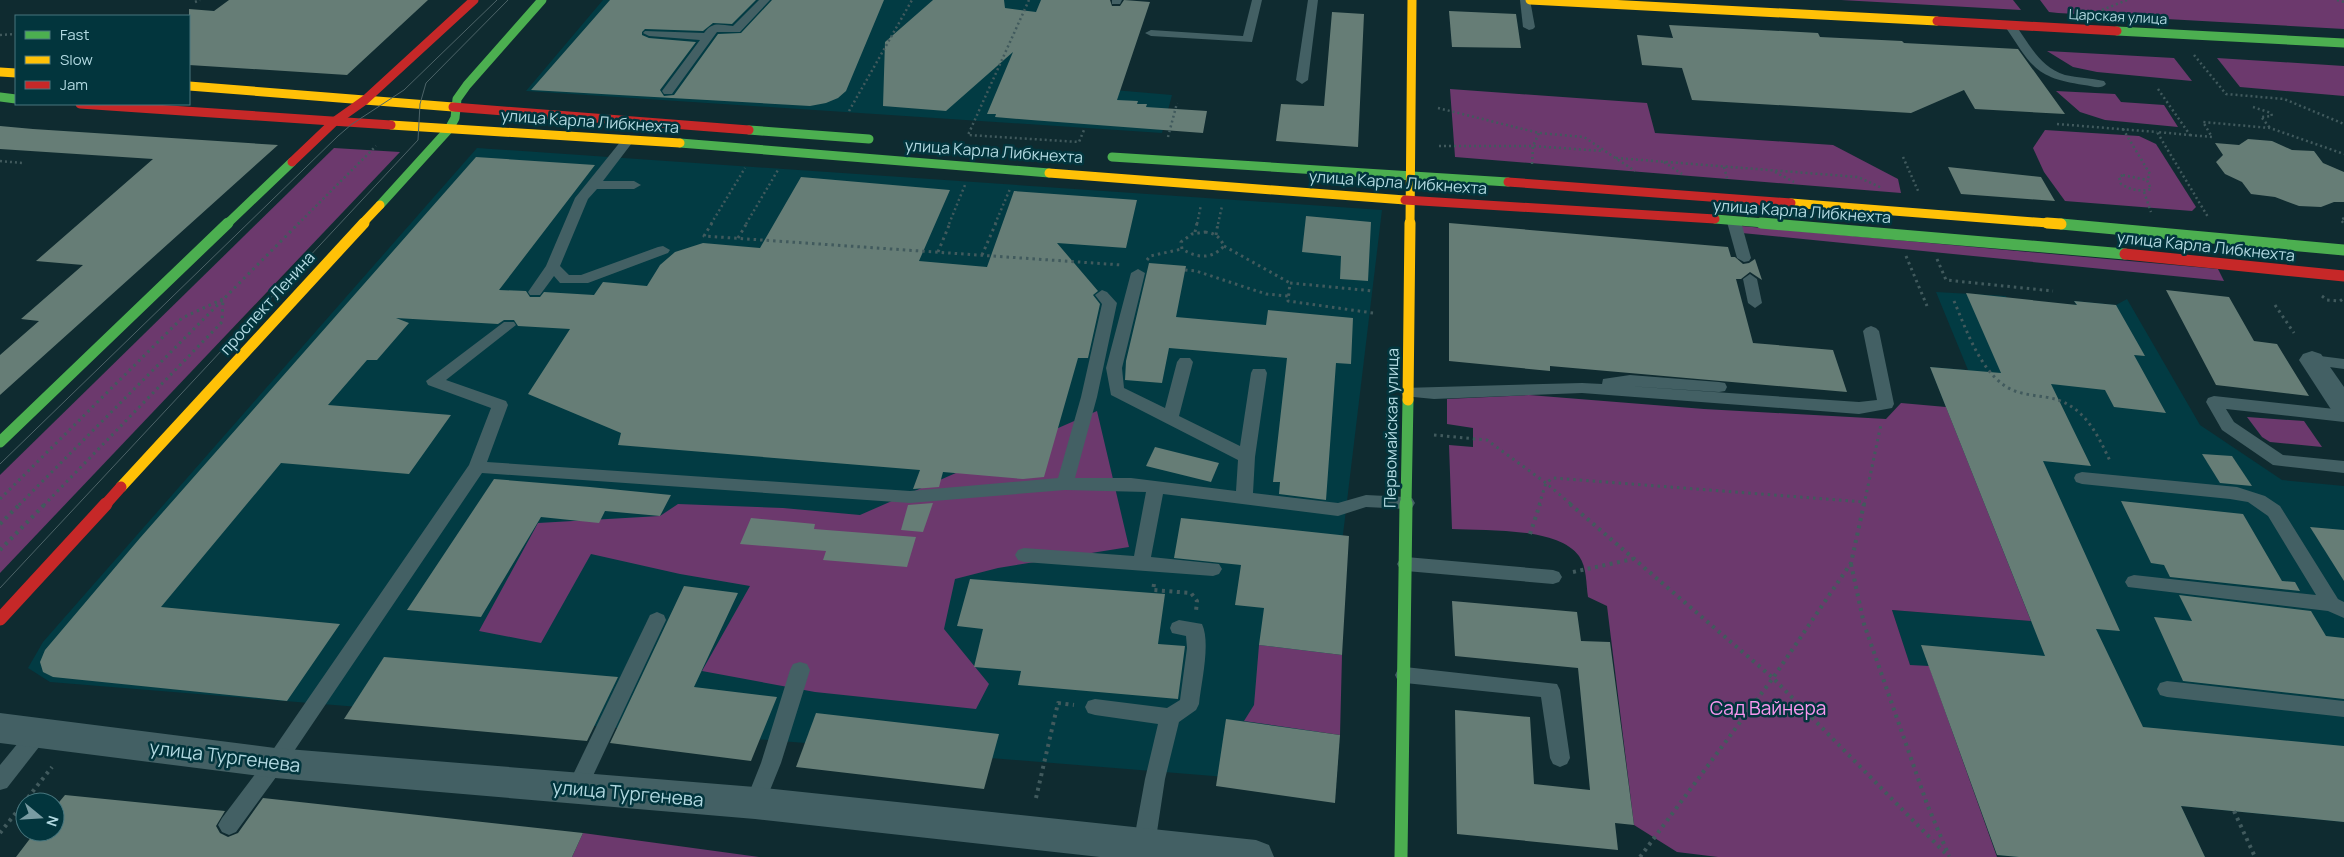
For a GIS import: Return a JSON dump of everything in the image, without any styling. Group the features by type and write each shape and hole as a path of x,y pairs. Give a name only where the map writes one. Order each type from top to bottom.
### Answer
{"main road":[{"path":"0,442 334,122 365,100 474,0"},
{"name":"проспект Ленина","path":"0,619 449,129 455,118 457,99 467,85 542,0"},
{"name":"Первомайская улица","path":"1401,857 1409,392 1412,0"},
{"name":"Царская улица","path":"1530,0 2344,43"},
{"path":"0,72 15,73"},
{"path":"190,86 365,100"},
{"path":"0,97 15,98"},
{"name":"улица Карла Либкнехта","path":"365,100 885,140"},
{"path":"94,105 334,122"},
{"name":"улица Карла Либкнехта","path":"334,122 629,139 1411,200 1734,222 2027,245 2344,276"},
{"name":"улица Карла Либкнехта","path":"1099,156 1411,176 2005,219 2177,233 2344,250"}],"street":[{"path":"2312,360 2344,407"},
{"name":"улица Тургенева","path":"0,728 275,763 755,803 1144,845 1203,854 1256,857"}],"lane":[{"path":"668,91 714,28 736,30 765,0"},
{"path":"1151,33 1248,40 1256,0"},
{"path":"1302,80 1313,0"},
{"path":"1525,0 1529,27"},
{"path":"2010,25 2038,65 2045,70 2072,80 2100,84"},
{"path":"650,34 708,37"},
{"path":"535,292 553,266 582,198 629,139"},
{"path":"593,185 634,185"},
{"path":"1734,222 1744,258"},
{"path":"553,266 565,280 583,280 663,250"},
{"path":"1142,267 1114,368 1117,391 1247,457"},
{"path":"1750,279 1756,303"},
{"path":"1065,484 1089,397 1110,302 1102,295"},
{"path":"229,825 275,763 477,466 500,406 434,381 509,325"},
{"path":"1409,392 1434,394 1582,388 1859,408 1886,404 1871,331"},
{"path":"2312,360 2344,364"},
{"path":"1170,419 1184,362"},
{"path":"1244,499 1247,457 1259,373"},
{"path":"1582,388 1630,380 1768,391"},
{"path":"2344,416 2214,402 2228,426 2279,461 2344,467"},
{"path":"477,466 910,497 1065,484 1131,484 1338,510 1366,501 1406,503"},
{"path":"2082,478 2230,492 2251,496 2265,502 2274,511 2338,608"},
{"path":"1141,564 1156,487"},
{"path":"1024,555 1213,569"},
{"path":"1406,564 1553,578"},
{"path":"2134,582 2338,608"},
{"path":"577,788 657,620"},
{"path":"1095,707 1170,717 1189,704 1196,648 1195,629 1180,628"},
{"path":"755,803 771,763 800,670"},
{"path":"1405,675 1550,690 1560,758"},
{"path":"2167,689 2344,709"},
{"path":"1144,845 1170,717"},
{"path":"0,781 39,732"}],"path":[{"path":"195,2 200,0"},
{"path":"849,112 912,0"},
{"path":"1029,0 968,135 1079,142 1084,130"},
{"path":"2097,12 2127,0"},
{"path":"2337,0 2344,2"},
{"path":"0,35 15,34"},
{"path":"2189,49 2226,94 2284,99 2344,124"},
{"path":"2158,89 2190,135"},
{"path":"1168,138 1178,103"},
{"path":"2253,107 2272,113 2272,116 2262,118 2270,128"},
{"path":"1438,108 1539,133 1584,137 1640,174"},
{"path":"2057,124 2212,137 2203,122 2270,128 2344,154"},
{"path":"2122,129 2150,174 2147,180"},
{"path":"2157,132 2209,218"},
{"path":"1532,165 1533,146 1539,133"},
{"path":"0,524 222,298 377,145"},
{"path":"1438,146 1533,146 1605,152"},
{"path":"1903,157 1920,196"},
{"path":"1616,158 1858,177 1888,190"},
{"path":"0,160 22,163"},
{"path":"1664,162 1688,178"},
{"path":"746,165 704,236 1102,263"},
{"path":"1724,167 1728,181"},
{"path":"738,238 779,168"},
{"path":"1773,170 1795,182"},
{"path":"2131,175 2147,180 2151,189 2144,192 2130,189 2121,184 2119,177 2131,175"},
{"path":"938,252 965,184"},
{"path":"982,255 1010,188"},
{"path":"2144,192 2152,213"},
{"path":"1195,232 1202,204"},
{"path":"1216,234 1222,206"},
{"path":"2344,218 2341,220 2344,224"},
{"path":"1142,267 1150,256 1182,249 1192,256 1205,258 1218,254 1224,246 1223,240 1216,234 1195,232 1186,236 1182,242 1182,249"},
{"path":"1224,246 1290,283 1374,291"},
{"path":"1906,254 1927,306"},
{"path":"1936,256 1946,280 2053,291"},
{"path":"1185,270 1196,271 1266,294 1288,296"},
{"path":"1290,283 1288,301 1373,312"},
{"path":"0,499 182,318 222,298"},
{"path":"0,550 222,322 222,298"},
{"path":"1954,300 1972,342 2004,386 2016,391 2055,398 2078,409 2093,425 2120,482"},
{"path":"2327,300 2340,301"},
{"path":"2275,305 2294,333"},
{"path":"1640,857 1773,678 1851,563 1886,404"},
{"path":"1434,435 1487,440 1546,482 1773,678 1949,857"},
{"path":"1530,534 1546,482 1553,478 1865,502"},
{"path":"1553,578 1633,559"},
{"path":"1851,563 1864,624 1927,804 1949,857"},
{"path":"1153,590 1191,593"},
{"path":"1036,798 1058,703"},
{"path":"0,833 52,767"},
{"path":"2234,811 2255,857"}],"shaded area":[{"path":"603,0 1103,0 1067,86 1172,95 1162,133 526,91"},
{"path":"477,148 1382,210 1313,784 50,682 28,668 43,642"},
{"path":"1936,292 2006,296 2007,299 2076,305 2074,301 2116,305 2127,299 2200,425 2282,480 2344,486 2344,822 2181,806 2205,857 2019,857 1997,855 1929,666 1910,666 1892,610 2031,621 1930,367 1968,370"}],"green space":[{"path":"1841,0 2013,0 2021,10"},
{"path":"2040,0 2344,0 2344,29 2058,13 2049,12"},
{"path":"2047,51 2174,58 2192,81 2097,72 2073,67"},
{"path":"2217,58 2344,66 2344,96 2240,87"},
{"path":"1450,89 1647,103 1655,133 1833,145 1898,179 1901,193 1455,157"},
{"path":"2056,91 2115,94 2121,102 2164,105 2178,127 2105,120 2080,112"},
{"path":"2045,130 2139,136 2156,144 2196,207 2192,211 2065,201 2044,172 2033,148"},
{"path":"334,148 400,152 0,573 0,475"},
{"path":"1741,226 2218,269 2224,281 1742,233"},
{"name":"Сад Вайнера","path":"1529,395 1704,409 1886,419 1901,403 1946,407 2031,621 1892,610 1910,665 1929,666 1997,857 1718,857 1677,852 1634,825 1607,606 1588,597 1582,560 1569,547 1539,535 1520,532 1452,529 1449,445 1473,447 1473,428 1447,424 1447,399"},
{"path":"1097,411 1129,547 998,568 955,579 944,629 989,684 976,709 815,692 702,671 750,586 680,574 591,554 541,643 479,631 538,523 660,516 678,504 783,508 860,515"},
{"path":"2247,417 2304,421 2322,447 2270,442 2262,437"},
{"path":"1259,645 1342,655 1340,735 1244,721 1254,705"},
{"path":"583,833 759,857 572,857"}],"building":[{"path":"229,0 428,0 347,75 190,65 189,9 214,11"},
{"path":"610,0 756,0 732,24 713,23 703,31 645,29 642,32 642,35 649,38 696,42 660,90 664,96 674,95 718,34 741,33 772,0 884,0 846,91 838,98 826,103 810,106 531,90"},
{"path":"933,0 1004,0 1005,8 1036,12 1041,0 1110,0 1112,6 1120,6 1124,0 1150,2 1117,100 1138,101 1137,104 1147,104 1146,107 1207,111 1203,133 995,117 996,114 987,114 1013,52 946,111 883,106 885,42"},
{"path":"1449,11 1516,14 1521,48 1452,47"},
{"path":"1332,12 1364,14 1358,147 1276,141 1281,104 1324,106"},
{"path":"1669,25 1818,33 1820,37 2018,49 2065,114 1975,109 1964,90 1911,113 1692,100 1682,68 1642,65 1637,35 1673,38"},
{"path":"0,126 278,145 0,395 0,355 39,321 21,319 83,265 36,261 153,159 0,149"},
{"path":"2248,139 2272,141 2292,150 2314,151 2323,163 2344,172 2344,202 2334,202 2321,207 2299,206 2275,197 2251,194 2242,182 2225,174 2216,162 2223,155 2215,143 2239,145"},
{"path":"476,157 595,165 499,290 526,291 530,297 540,297 544,292 594,295 603,282 647,286 660,265 675,252 703,243 760,248 801,177 950,190 919,261 987,267 1014,191 1137,200 1126,248 1057,243 1098,291 1093,295 1100,304 1088,358 1078,358 1044,477 1023,479 943,472 939,487 913,489 920,470 618,445 621,433 528,394 570,329 518,326 514,320 504,320 498,324 396,318 409,323 377,360 367,360 328,405 451,415 409,474 281,463 161,607 340,624 287,701 53,677 43,672 40,662 45,650 140,538"},
{"path":"1948,167 2041,177 2055,201 1961,194"},
{"path":"1306,216 1371,222 1368,281 1340,279 1341,256 1302,252"},
{"path":"1449,223 1728,247 1731,257 1735,257 1743,264 1755,259 1762,280 1750,272 1741,279 1736,279 1753,343 1833,350 1847,392 1550,366 1550,371 1449,361"},
{"path":"1149,263 1186,266 1176,317 1266,325 1268,310 1353,318 1351,364 1336,363 1326,500 1279,494 1280,482 1273,482 1287,358 1169,348 1162,383 1125,380 1126,361"},
{"path":"2166,290 2229,297 2254,341 2277,344 2309,396 2216,385"},
{"path":"1966,293 2077,305 2074,301 2116,305 2145,356 2134,355 2166,413 2114,407 2105,390 2051,384 2091,466 2043,461 2120,631 2096,629 2143,727 2344,746 2344,822 2181,806 2205,857 2019,857 1997,855 1921,645 2045,656 1930,367 2001,373"},
{"path":"1155,447 1219,463 1211,482 1146,466"},
{"path":"2202,454 2232,456 2252,486 2220,483"},
{"path":"494,479 671,495 660,516 605,511 599,523 541,517 481,617 407,610"},
{"path":"2121,501 2243,514 2282,581 2295,582 2300,591 2170,577 2164,565 2151,563"},
{"path":"933,503 923,532 901,530 908,505"},
{"path":"751,518 815,524 814,529 916,537 907,567 823,560 826,551 740,544"},
{"path":"1181,518 1349,536 1342,655 1259,645 1264,608 1235,605 1241,565 1174,558"},
{"path":"2310,527 2344,530 2344,581"},
{"path":"970,579 1165,594 1158,644 1185,646 1178,699 1018,685 1021,671 974,667 983,629 957,626"},
{"path":"684,586 738,593 694,687 777,697 751,761 610,743"},
{"path":"2179,595 2311,611 2326,636 2344,638 2344,699 2183,681 2154,617 2192,621"},
{"path":"1452,601 1577,612 1581,641 1610,642 1634,825 1615,823 1618,850 1457,834 1455,710 1530,717 1534,784 1590,790 1578,668 1455,656"},
{"path":"384,657 618,677 587,741 344,719"},
{"path":"816,713 999,734 984,789 796,767"},
{"path":"1226,719 1340,735 1335,803 1216,786"},
{"path":"65,795 225,811 216,826 220,833 228,837 238,833 263,798 583,833 572,857 16,857 27,842 65,842"}],"tram line":[{"path":"0,464 338,136 352,124 404,90 497,0"},
{"path":"0,588 418,140 420,104 426,83 508,0"}],"traffic: fast":[{"path":"380,205 449,129 455,118 457,99 467,85 542,0"},
{"path":"2117,31 2344,43"},
{"path":"0,97 15,99"},
{"path":"749,130 869,139"},
{"path":"680,143 1049,173"},
{"path":"1112,157 1508,182"},
{"path":"0,442 292,162"},
{"path":"1715,219 2125,254"},
{"path":"2061,224 2344,250"},
{"path":"1401,857 1408,400"}],"traffic: slow":[{"path":"1408,400 1412,0"},
{"path":"1530,0 1937,21"},
{"path":"0,72 15,73"},
{"path":"190,86 453,107"},
{"path":"391,125 680,143"},
{"path":"1049,173 1405,200"},
{"path":"1791,203 2061,224"},
{"path":"121,487 380,205"}],"traffic: jam":[{"path":"292,162 334,122 365,100 474,0"},
{"path":"1937,21 2117,31"},
{"path":"95,105 391,125"},
{"path":"453,107 749,130"},
{"path":"1508,182 1791,203"},
{"path":"1405,200 1715,219"},
{"path":"2125,254 2344,276"},
{"path":"0,619 121,487"}]}
